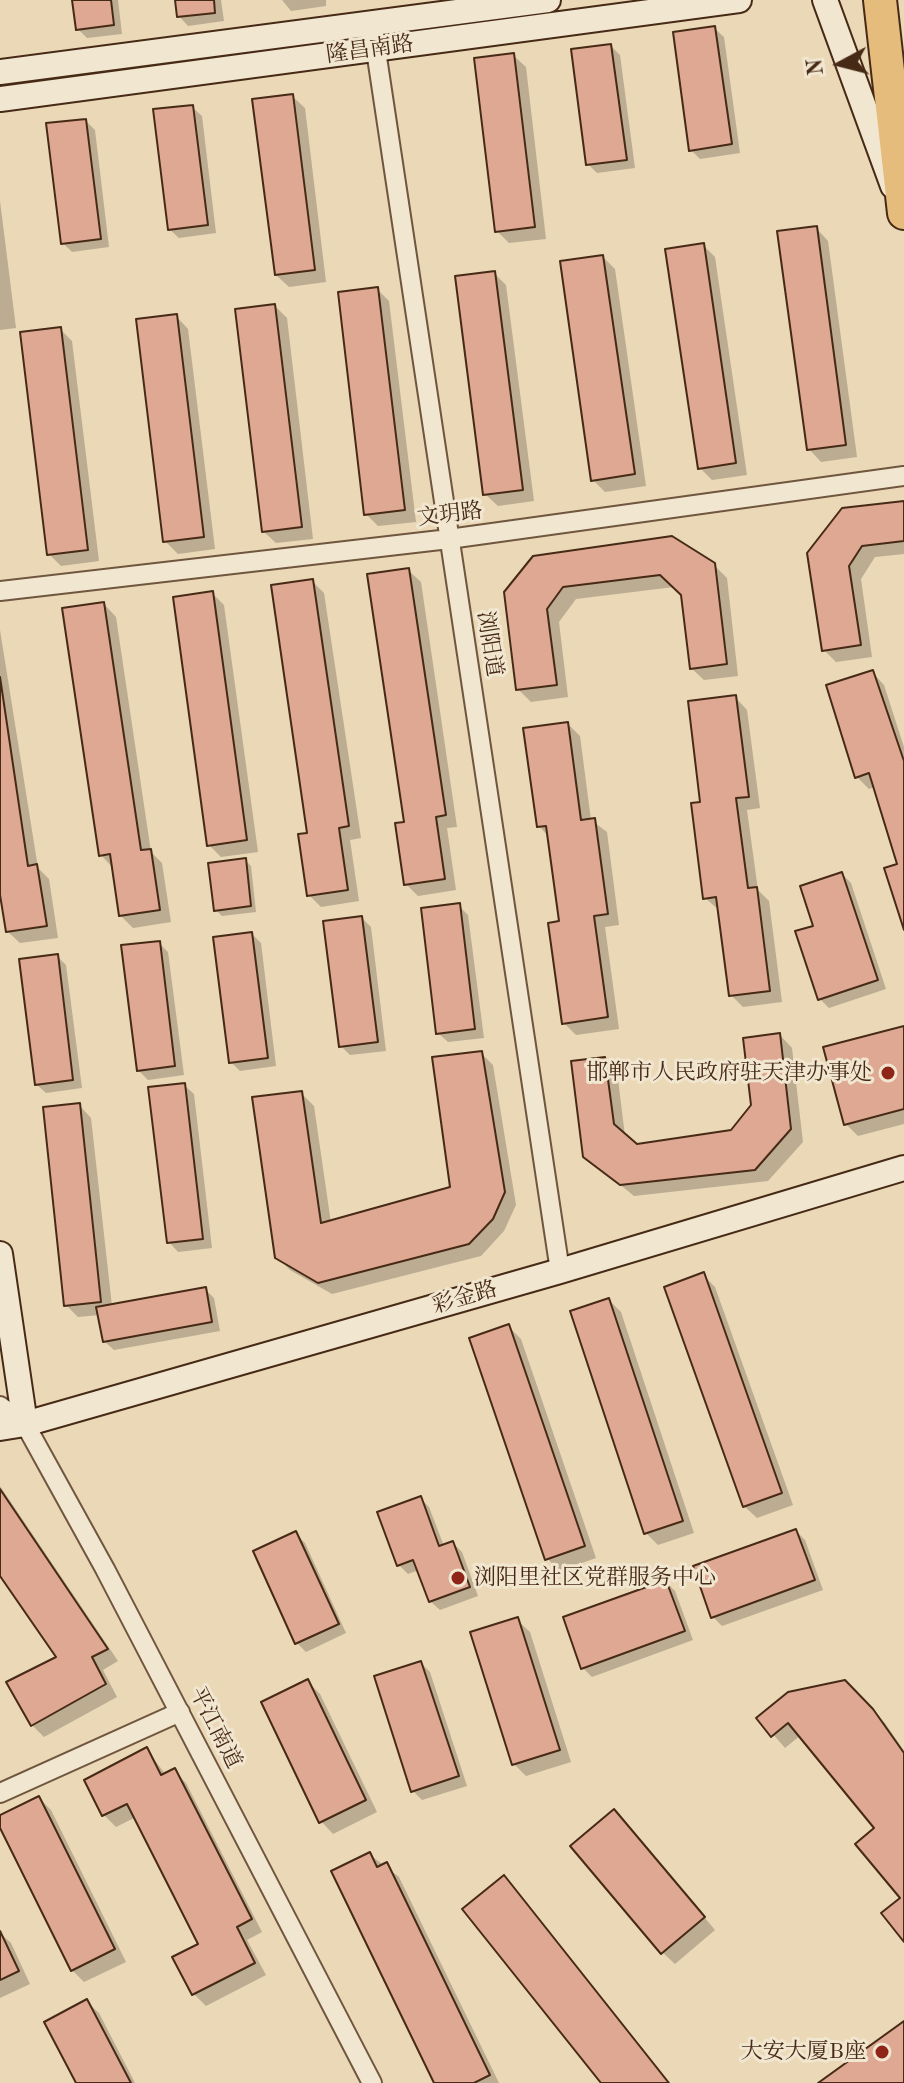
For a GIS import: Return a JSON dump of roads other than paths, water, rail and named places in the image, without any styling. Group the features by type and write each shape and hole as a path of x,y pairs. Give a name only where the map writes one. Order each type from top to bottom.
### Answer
{"highway":[{"path":"881,0 904,215"},
{"path":"881,0 904,67"}],"main road":[{"name":"隆昌南路","path":"0,72 548,0"},
{"name":"隆昌南路","path":"0,99 739,0"},
{"path":"825,0 904,215"},
{"name":"彩金路","path":"0,1428 25,1424 560,1271 904,1168"},
{"path":"0,1254 25,1424"}],"street":[{"name":"浏阳道","path":"372,24 560,1271"},
{"name":"文玥路","path":"0,591 449,539 904,476"},
{"name":"平江南道","path":"0,1406 25,1424 180,1712 372,2083"},
{"path":"0,1793 180,1712"}],"place":[{"name":"邯郸市人民政府驻天津办事处","path":"888,1073"},
{"name":"浏阳里社区党群服务中心","path":"458,1578"},
{"name":"大安大厦B座","path":"882,2052"}]}
